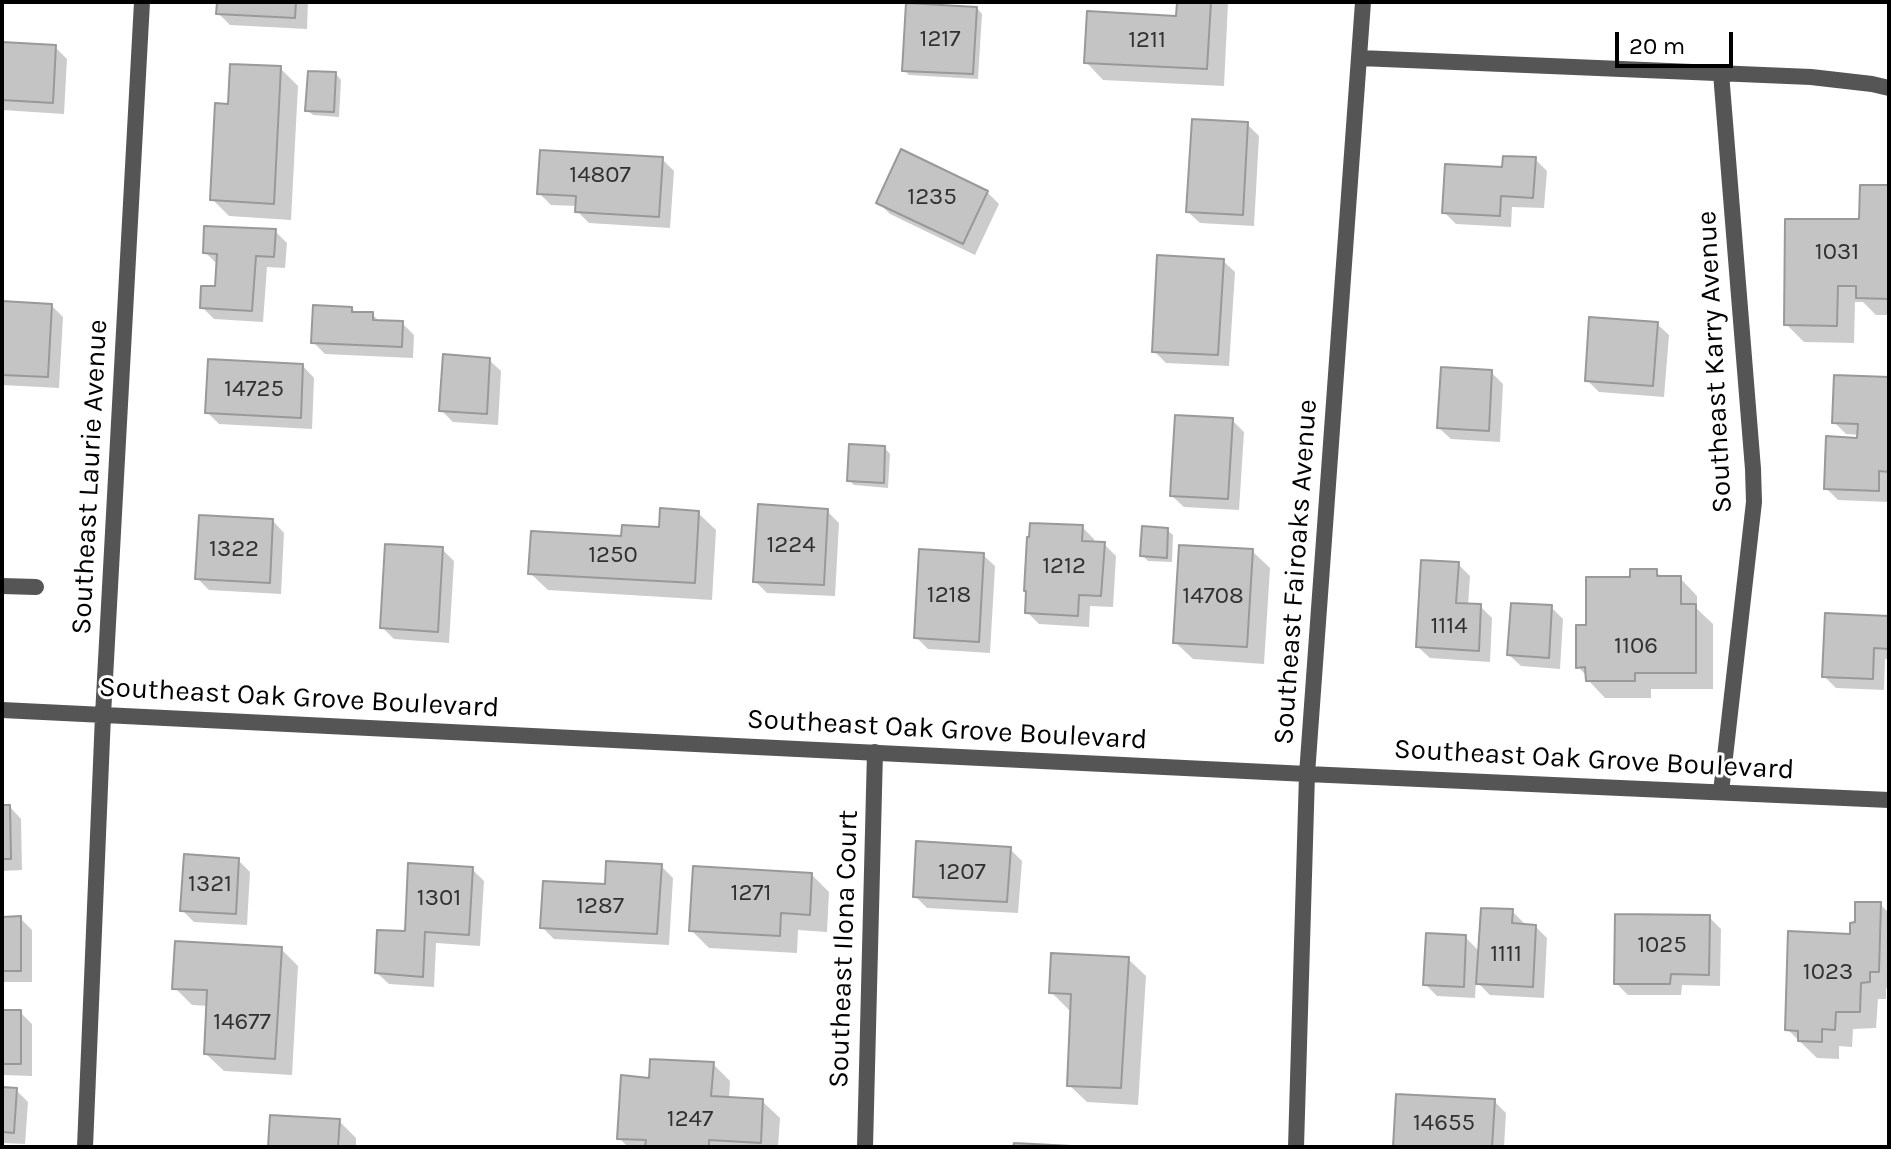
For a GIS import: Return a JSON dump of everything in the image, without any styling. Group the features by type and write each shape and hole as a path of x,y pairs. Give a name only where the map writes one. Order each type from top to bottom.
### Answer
{"street":[{"name":"Southeast Laurie Avenue","path":"85,1147 103,715 142,2"},
{"name":"Southeast Fairoaks Avenue","path":"1296,1147 1307,774 1363,2"},
{"path":"1360,58 1811,77 1889,88"},
{"name":"Southeast Karry Avenue","path":"1721,73 1754,502 1721,792"},
{"path":"2,586 36,587"},
{"name":"Southeast Oak Grove Boulevard","path":"2,710 1889,800"},
{"name":"Southeast Ilona Court","path":"865,1147 875,752"}],"building":[{"path":"217,2 296,2 295,18 216,14"},
{"path":"1177,2 1211,2 1207,69 1084,63 1087,11 1176,16"},
{"path":"906,3 977,7 973,74 902,71"},
{"path":"2,42 56,45 53,103 2,100"},
{"path":"230,64 281,66 274,204 210,200 215,103 228,104"},
{"path":"308,71 336,72 334,112 305,111"},
{"path":"1192,119 1248,122 1243,215 1186,212"},
{"path":"901,149 988,191 963,244 876,203"},
{"path":"540,150 663,157 659,217 575,212 576,196 537,194"},
{"path":"1503,156 1536,157 1533,198 1501,196 1500,216 1442,213 1445,164 1502,167"},
{"path":"1860,185 1889,185 1889,299 1856,298 1856,286 1838,286 1837,326 1784,325 1785,219 1859,219"},
{"path":"204,226 276,229 274,257 256,256 252,311 200,308 201,286 215,286 217,254 203,253"},
{"path":"1157,255 1224,259 1218,355 1152,352"},
{"path":"2,301 52,304 48,377 2,375"},
{"path":"313,305 352,307 352,312 373,312 373,320 403,321 402,347 311,343"},
{"path":"1589,317 1658,322 1653,386 1585,381"},
{"path":"443,354 490,358 487,414 439,411"},
{"path":"208,359 303,364 301,418 205,413"},
{"path":"1441,367 1492,370 1489,431 1437,428"},
{"path":"1834,375 1889,377 1889,472 1879,471 1879,491 1824,489 1826,436 1857,438 1858,424 1832,423"},
{"path":"1175,415 1233,418 1228,499 1170,496"},
{"path":"849,444 885,446 884,483 847,481"},
{"path":"758,504 828,509 824,585 753,582"},
{"path":"660,508 699,511 695,583 528,574 531,531 621,536 622,525 659,527"},
{"path":"199,515 273,519 270,583 195,579"},
{"path":"1030,523 1083,525 1082,541 1105,542 1101,596 1079,595 1078,616 1025,613"},
{"path":"1142,526 1168,528 1167,558 1140,556"},
{"path":"385,544 443,547 438,632 380,628"},
{"path":"1179,545 1253,549 1247,647 1173,643"},
{"path":"919,549 984,553 979,642 914,638"},
{"path":"1421,560 1459,562 1456,603 1481,604 1479,651 1416,647"},
{"path":"1630,569 1657,569 1657,576 1681,576 1681,604 1696,604 1696,673 1635,673 1635,681 1586,681 1585,667 1576,668 1576,625 1586,625 1586,577 1630,577"},
{"path":"1511,603 1552,605 1549,658 1507,655"},
{"path":"1825,613 1889,616 1889,649 1874,648 1873,679 1822,677"},
{"path":"2,805 10,805 11,859 2,859"},
{"path":"916,841 1011,847 1007,902 913,897"},
{"path":"184,854 239,858 236,914 180,911"},
{"path":"606,861 662,864 657,934 540,928 543,881 605,884"},
{"path":"408,863 473,867 469,935 425,932 423,977 375,973 377,930 405,931"},
{"path":"693,866 812,873 810,915 781,913 780,936 689,931"},
{"path":"1855,902 1881,902 1879,972 1870,972 1870,982 1861,983 1860,1012 1836,1012 1835,1030 1822,1029 1822,1042 1798,1041 1798,1031 1785,1030 1788,931 1850,934 1850,923 1855,922"},
{"path":"1481,908 1513,909 1512,923 1536,925 1533,987 1476,984"},
{"path":"1615,914 1710,915 1709,975 1671,974 1670,984 1614,984"},
{"path":"21,916 21,971 2,971 2,917"},
{"path":"1426,933 1466,935 1464,987 1423,985"},
{"path":"175,941 282,947 275,1059 204,1054 207,990 172,989"},
{"path":"1051,953 1129,957 1121,1088 1067,1086 1071,994 1049,993"},
{"path":"2,1010 21,1010 21,1064 2,1064"},
{"path":"650,1059 714,1062 711,1096 763,1099 761,1143 709,1140 709,1147 645,1147 646,1140 617,1139 621,1075 649,1078"},
{"path":"2,1087 17,1088 14,1133 2,1132"},
{"path":"1396,1094 1495,1099 1492,1147 1393,1147"},
{"path":"270,1115 340,1119 338,1147 268,1147"},
{"path":"1014,1143 1091,1147 1013,1147"}]}
